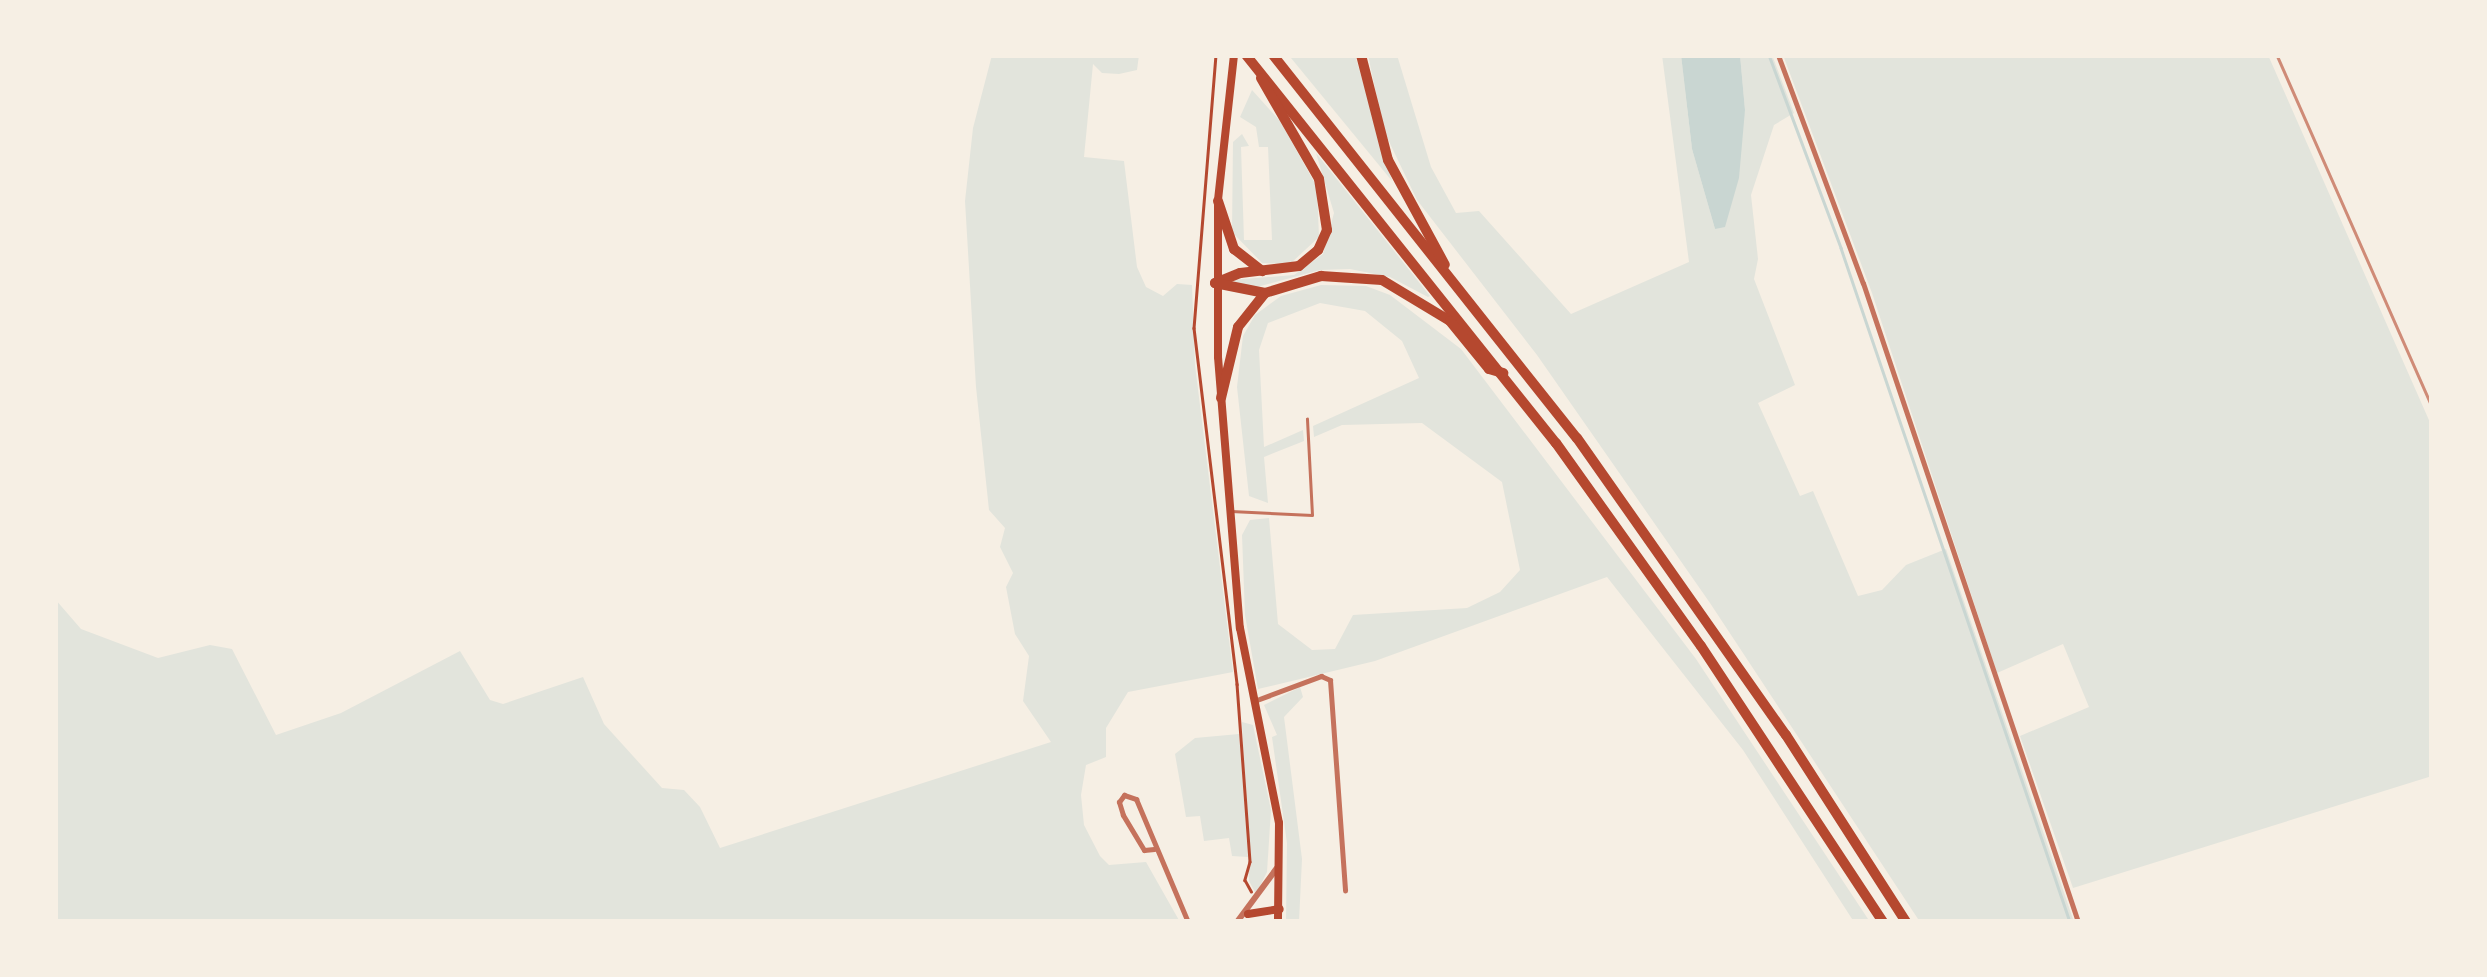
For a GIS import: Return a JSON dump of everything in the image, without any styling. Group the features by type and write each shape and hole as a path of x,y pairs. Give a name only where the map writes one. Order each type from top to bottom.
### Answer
{"highway":[{"path":"1246,55 1504,373 1691,630 1883,922"},
{"path":"1273,55 1447,270 1681,583 1906,922"},
{"path":"1360,55 1388,160 1411,207 1442,248 1447,270"},
{"path":"1215,284 1310,260 1324,239 1328,217 1312,164 1256,66"},
{"path":"1218,201 1234,248 1263,271"},
{"path":"1215,284 1266,294 1321,276 1382,280 1450,321 1489,369 1504,373"},
{"path":"1221,398 1238,327 1266,294"}],"main road":[{"path":"1234,55 1218,201 1215,284 1230,511 1254,701 1275,792 1281,864 1278,922"},
{"path":"1248,914 1280,909"}],"street":[{"path":"1778,55 1863,283 2078,922"},
{"path":"1254,701 1321,676 1330,680 1345,890"},
{"path":"1154,849 1144,850 1123,815 1119,802 1124,795 1136,799 1188,922"},
{"path":"1237,922 1248,914 1281,864"}],"lane":[{"path":"1230,511 1312,515 1307,420"}],"shaded area":[{"path":"992,55 1139,55 1137,70 1119,74 1102,73 1093,64 1084,157 1124,161 1137,267 1146,287 1163,296 1177,284 1192,285 1195,365 1233,672 1128,692 1106,728 1106,757 1086,765 1081,795 1084,825 1100,856 1109,865 1146,862 1180,922 55,922 55,599 81,629 158,658 210,645 232,649 276,735 341,713 460,651 490,700 503,704 583,677 604,724 662,788 684,790 700,807 720,848 1051,742 1023,701 1029,656 1015,634 1006,587 1013,573 1000,547 1005,528 989,510 976,387 965,201 973,128"},
{"path":"1355,55 1392,181 1291,58"},
{"path":"1368,55 1397,55 1431,167 1456,213 1479,211 1571,314 1689,262 1662,55 1681,55 1692,149 1715,229 1745,110 1740,55 1772,55 1794,113 1774,125 1751,195 1758,259 1754,279 1795,385 1758,403 1800,496 1813,491 1858,596 1882,590 1906,565 1946,549 2074,922 1920,922 1710,603 1537,355 1417,200 1384,131"},
{"path":"1681,55 1740,55 1745,110 1739,178 1725,227 1715,229 1692,149"},
{"path":"1783,55 2268,55 2432,427 2432,776 2073,888 2020,736 2089,707 2063,644 1997,673 1872,293"},
{"path":"1252,90 1280,121 1317,187 1319,237 1290,264 1262,263 1232,232 1233,142 1242,134 1249,146 1241,147 1244,240 1272,240 1268,147 1259,147 1256,127 1240,117"},
{"path":"1316,153 1430,296 1390,277 1350,269 1320,270 1253,288 1230,280 1294,275 1323,254 1334,213"},
{"path":"1321,285 1366,286 1390,295 1461,349 1696,659 1870,922 1854,922 1743,750 1607,577 1375,661 1258,689 1245,615 1242,535 1250,520 1269,518 1278,624 1312,650 1335,649 1353,615 1467,608 1500,592 1520,570 1502,482 1422,423 1342,425 1314,437 1313,426 1419,378 1402,341 1365,311 1320,303 1268,323 1259,350 1264,447 1303,430 1304,441 1264,457 1268,503 1249,496 1237,387 1243,336 1255,315 1281,296"},
{"path":"1300,687 1303,697 1284,717 1302,859 1299,922 1286,922 1287,843 1272,737 1277,735 1264,705"},
{"path":"1242,722 1253,725 1271,810 1267,872 1256,894 1249,881"},
{"path":"1239,734 1248,857 1232,856 1229,838 1204,841 1200,816 1186,817 1175,754 1195,738"}],"waterway":[{"path":"1769,55 1841,248 2070,922"}],"railway":[{"path":"2277,55 2432,406"}]}
